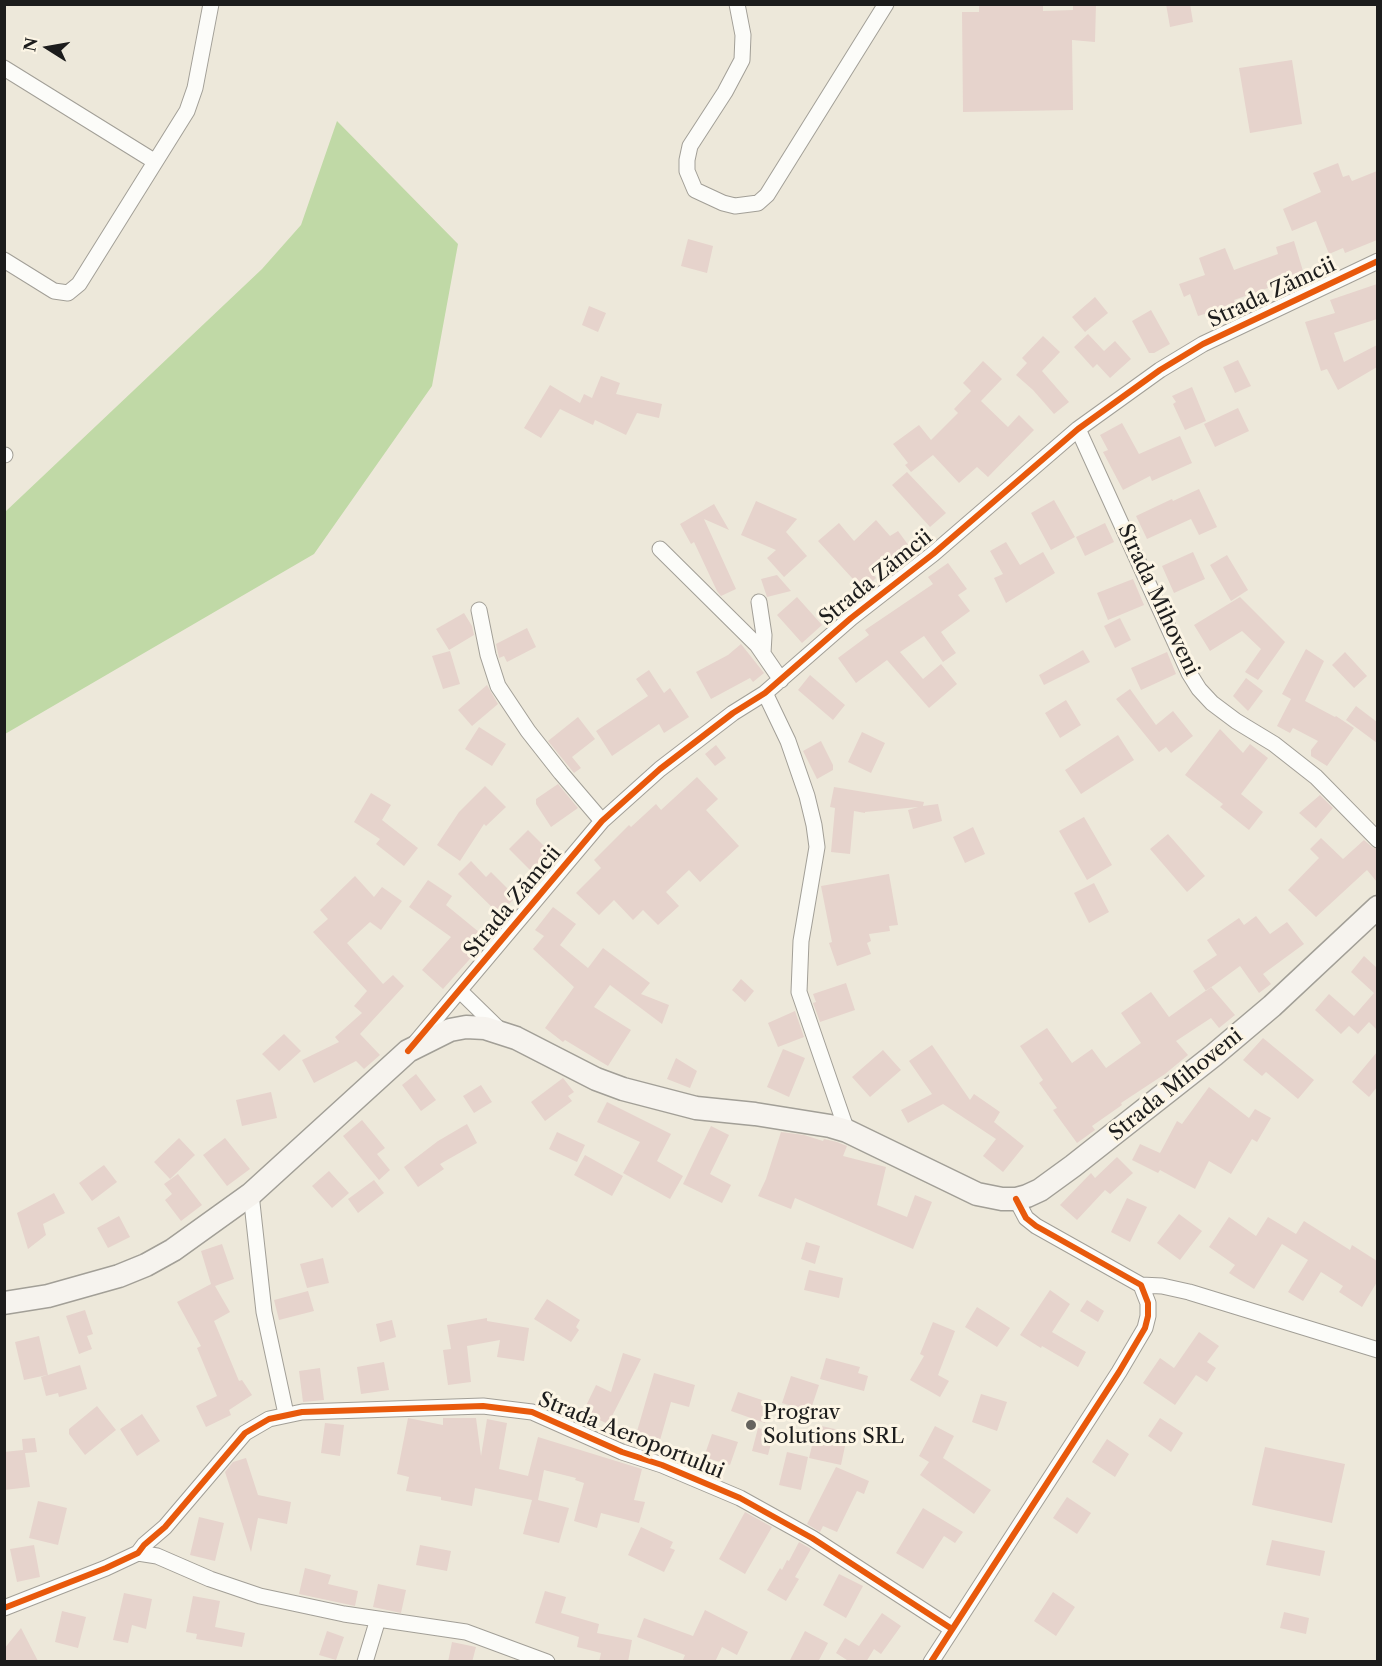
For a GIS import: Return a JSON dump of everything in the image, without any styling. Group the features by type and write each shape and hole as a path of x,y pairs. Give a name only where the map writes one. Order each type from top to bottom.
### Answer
{"main road":[{"name":"Strada Mihoveni","path":"1016,1199 1040,1190 1064,1173 1205,1063 1272,1006 1377,907"},
{"name":"Strada Zămcii","path":"4,1303 84,1287 146,1265 173,1250 251,1194 408,1051 450,1030 466,1027 485,1028 504,1034 596,1079 659,1100 696,1108 812,1122 847,1131 965,1189 990,1198 1016,1199"}],"street":[{"path":"736,4 743,35 742,60 725,92 690,146 687,160 687,171 695,190 735,206 758,203 767,195 886,4"},
{"path":"4,260 54,291 62,294 73,290 187,111 195,88 210,5"},
{"path":"4,68 154,161"},
{"name":"Strada Zămcii","path":"408,1051 602,821 693,742 765,693 851,618 933,554 1078,429 1160,370 1203,344 1377,261"},
{"name":"Strada Mihoveni","path":"1078,429 1189,673 1199,689 1212,703 1274,744 1316,777 1377,840"},
{"path":"660,549 729,615 763,653 781,680"},
{"path":"759,602 764,635 763,653"},
{"path":"479,610 488,655 498,686 528,731 561,774 602,821"},
{"path":"765,693 788,741 807,796 814,825 817,847 801,941 799,992 847,1131"},
{"path":"460,991 504,1034"},
{"path":"251,1194 264,1312 286,1414"},
{"path":"1016,1199 1026,1218 1036,1227 1141,1285 1162,1286 1189,1292 1377,1350"},
{"path":"931,1662 1119,1372 1145,1328 1149,1303 1141,1285"},
{"name":"Strada Aeroportului","path":"138,1553 165,1527 245,1433 269,1419 286,1414 483,1406 532,1412 622,1452 662,1465 740,1498 812,1538 952,1629"},
{"path":"4,1608 138,1553 157,1556 210,1579 260,1596 344,1614 466,1632 547,1662"},
{"path":"365,1662 378,1619"}],"green space":[{"path":"337,121 458,244 432,386 314,554 5,734 5,512 262,269 301,225"}],"building":[{"path":"979,4 1043,4 1043,11 1073,10 1073,4 1096,4 1095,42 1072,40 1073,110 963,112 962,12 979,12"},
{"path":"1166,4 1190,4 1193,22 1170,27"},
{"path":"1292,60 1302,124 1250,133 1239,68"},
{"path":"1338,163 1343,177 1349,175 1352,181 1377,171 1377,240 1345,253 1343,248 1329,254 1316,221 1292,231 1283,209 1321,192 1313,173"},
{"path":"688,239 713,246 707,273 681,266"},
{"path":"1294,241 1303,271 1266,283 1268,288 1234,300 1237,308 1213,317 1211,312 1198,316 1190,294 1184,297 1179,284 1205,275 1199,258 1225,248 1234,270 1278,254 1276,247"},
{"path":"1377,284 1377,319 1334,333 1344,362 1377,345 1377,367 1338,390 1327,369 1321,371 1305,322 1335,313 1330,300"},
{"path":"1095,297 1108,313 1085,332 1072,317"},
{"path":"589,306 606,313 598,332 582,325"},
{"path":"1151,310 1170,344 1154,353 1149,353 1132,321"},
{"path":"1088,334 1104,351 1115,341 1131,359 1110,378 1097,364 1093,368 1074,347"},
{"path":"1043,336 1060,352 1042,371 1069,402 1054,414 1016,375 1027,363 1022,358"},
{"path":"1238,360 1251,386 1235,393 1223,367"},
{"path":"983,361 1002,379 981,401 1008,427 1019,415 1034,430 988,477 977,467 959,483 933,455 911,472 905,465 908,463 893,444 919,425 931,440 958,413 954,409 971,391 963,383"},
{"path":"601,376 620,383 616,394 662,404 659,418 637,413 626,435 595,420 593,425 560,409 541,438 524,428 550,385 580,403 584,394 592,398"},
{"path":"1192,387 1206,421 1185,430 1173,404 1176,402 1172,396"},
{"path":"1238,408 1249,431 1215,447 1204,424"},
{"path":"1122,423 1139,454 1180,436 1192,463 1152,481 1150,476 1123,490 1103,452 1108,450 1100,435"},
{"path":"907,472 946,513 930,527 892,485"},
{"path":"1199,489 1217,527 1199,535 1191,519 1147,539 1136,516"},
{"path":"1054,500 1075,537 1051,550 1031,513"},
{"path":"756,501 797,519 786,532 807,556 784,577 767,558 776,550 741,535"},
{"path":"714,504 729,530 704,519 736,589 721,596 694,542 691,544 680,524"},
{"path":"876,520 890,536 898,531 909,546 871,572 876,578 863,590 818,541 839,523 854,541"},
{"path":"1105,523 1114,542 1085,556 1076,537"},
{"path":"1006,542 1020,565 1043,552 1055,573 1006,603 994,578 1003,574 990,551"},
{"path":"1193,552 1205,579 1174,593 1162,566"},
{"path":"1227,555 1248,590 1231,601 1210,565"},
{"path":"948,563 967,589 958,595 970,611 941,632 956,653 943,662 924,636 900,652 923,679 941,664 957,684 929,708 887,660 856,683 838,658 869,635 865,630 933,584 928,577"},
{"path":"777,575 791,591 767,597 761,579"},
{"path":"1133,579 1144,605 1108,620 1097,593"},
{"path":"797,597 822,625 802,643 777,615"},
{"path":"1240,597 1285,642 1258,680 1245,672 1261,649 1242,631 1210,651 1194,625"},
{"path":"464,613 472,626 474,635 449,650 436,629"},
{"path":"1120,618 1131,640 1115,648 1104,626"},
{"path":"527,628 536,647 507,662 504,656 499,658 496,644"},
{"path":"741,644 764,673 753,682 750,678 711,699 696,672 728,655"},
{"path":"1306,649 1324,661 1305,701 1336,716 1354,728 1327,766 1311,756 1311,750 1318,741 1293,728 1290,733 1277,726 1291,699 1282,694"},
{"path":"1083,650 1090,662 1044,685 1039,675"},
{"path":"450,651 460,684 443,689 432,656"},
{"path":"1167,652 1176,674 1141,690 1131,668"},
{"path":"1345,652 1367,676 1354,688 1332,665"},
{"path":"649,670 664,693 670,688 689,717 664,733 659,724 612,756 596,731 648,696 636,679"},
{"path":"810,675 845,705 833,720 798,690"},
{"path":"1246,678 1263,691 1248,711 1233,696"},
{"path":"487,685 498,704 472,726 458,710"},
{"path":"1130,689 1156,725 1173,711 1193,736 1171,753 1166,747 1159,752 1116,699"},
{"path":"1066,700 1081,725 1060,738 1045,713"},
{"path":"1356,706 1377,722 1377,743 1346,720"},
{"path":"578,717 595,739 572,757 581,768 574,773 548,741"},
{"path":"479,727 506,744 492,766 465,749"},
{"path":"1220,729 1243,753 1250,744 1268,758 1241,794 1263,812 1249,830 1220,807 1223,804 1185,775"},
{"path":"862,732 885,743 871,773 848,762"},
{"path":"1118,735 1134,760 1081,794 1065,770"},
{"path":"821,741 833,765 833,770 817,779 803,751"},
{"path":"716,745 726,758 715,766 705,754"},
{"path":"697,777 718,799 706,810 739,846 700,882 689,870 666,892 679,906 658,925 643,910 633,920 614,900 599,915 576,893 601,868 594,860 629,825 631,827 656,804 661,810"},
{"path":"558,784 578,808 551,827 536,804 536,799"},
{"path":"485,786 506,807 486,826 484,824 460,861 437,845 459,812"},
{"path":"834,787 924,802 923,806 938,804 942,821 913,829 908,810 918,807 865,813 854,811 850,854 831,852 835,808 830,807"},
{"path":"371,793 391,805 382,820 418,848 404,866 376,844 380,839 354,822"},
{"path":"1320,795 1333,808 1316,828 1299,813"},
{"path":"1084,817 1112,865 1087,880 1059,831"},
{"path":"973,827 985,854 965,863 953,837"},
{"path":"528,830 551,853 532,872 509,849"},
{"path":"1168,834 1205,876 1187,892 1150,849"},
{"path":"1321,838 1343,859 1364,840 1377,849 1377,882 1367,870 1316,917 1288,890 1319,858 1310,849"},
{"path":"471,861 486,877 491,872 516,897 499,914 458,874"},
{"path":"889,874 898,925 889,926 890,931 869,934 871,941 867,943 871,954 837,966 829,943 832,942 821,886"},
{"path":"355,876 374,897 382,887 402,901 381,930 370,922 347,943 383,984 393,975 404,986 360,1034 380,1055 364,1069 356,1061 314,1083 302,1060 339,1042 335,1037 362,1013 354,1006 367,991 313,932 328,919 320,910"},
{"path":"428,880 452,896 446,905 485,937 485,942 443,989 422,970 451,937 409,907"},
{"path":"1094,883 1109,912 1089,923 1074,893"},
{"path":"553,907 576,924 560,945 588,968 603,948 650,983 641,994 669,1005 662,1024 610,985 594,1007 631,1030 608,1066 565,1040 563,1042 545,1028 574,987 533,949 544,936 535,930"},
{"path":"1256,916 1270,934 1287,922 1304,944 1263,974 1271,984 1259,993 1240,966 1206,991 1193,971 1217,955 1207,940 1239,918 1244,925"},
{"path":"1364,956 1377,968 1377,1030 1369,1022 1358,1034 1349,1026 1341,1034 1315,1010 1329,994 1354,1016 1374,993 1351,972"},
{"path":"741,979 754,991 745,1002 732,990"},
{"path":"846,983 855,1010 820,1022 813,1003 816,1002 813,994"},
{"path":"1211,987 1235,1015 1219,1028 1211,1018 1176,1041 1188,1055 1165,1074 1121,1103 1122,1105 1092,1126 1095,1130 1077,1143 1053,1110 1057,1108 1039,1083 1043,1080 1020,1046 1047,1028 1072,1063 1092,1049 1106,1068 1141,1043 1121,1013 1151,992 1169,1017"},
{"path":"795,1011 804,1037 778,1047 768,1023"},
{"path":"284,1034 301,1051 279,1071 262,1054"},
{"path":"1263,1038 1314,1080 1298,1099 1266,1072 1262,1076 1243,1060"},
{"path":"932,1045 970,1100 974,1094 1000,1112 994,1122 1024,1146 1003,1172 983,1156 996,1139 943,1104 908,1123 901,1110 932,1094 909,1061"},
{"path":"783,1049 805,1058 789,1097 767,1087"},
{"path":"883,1050 901,1070 870,1097 852,1077"},
{"path":"1377,1052 1377,1087 1369,1097 1352,1082"},
{"path":"676,1058 697,1071 690,1088 667,1079"},
{"path":"416,1074 436,1100 421,1111 402,1085"},
{"path":"563,1078 574,1092 568,1096 572,1101 545,1121 531,1102"},
{"path":"481,1085 492,1102 474,1113 463,1096"},
{"path":"1209,1087 1249,1118 1255,1109 1271,1118 1257,1142 1252,1139 1231,1174 1209,1161 1195,1189 1160,1170 1158,1173 1132,1160 1140,1144 1160,1153 1177,1121 1182,1124"},
{"path":"271,1092 277,1118 242,1126 236,1100"},
{"path":"607,1102 671,1134 657,1161 683,1176 670,1199 623,1173 640,1142 597,1122"},
{"path":"362,1120 385,1148 377,1154 390,1170 379,1180 343,1136"},
{"path":"467,1124 477,1143 440,1164 444,1169 418,1187 404,1167 438,1141"},
{"path":"711,1126 729,1135 710,1174 731,1185 722,1203 683,1184"},
{"path":"557,1132 585,1145 577,1162 549,1149"},
{"path":"781,1132 837,1142 847,1146 843,1156 886,1167 877,1205 907,1217 915,1195 932,1202 913,1249 795,1198 791,1209 758,1196"},
{"path":"179,1138 195,1155 170,1179 154,1162"},
{"path":"225,1138 250,1169 227,1186 203,1155"},
{"path":"585,1155 623,1176 612,1196 574,1175"},
{"path":"1117,1157 1133,1173 1110,1194 1105,1190 1077,1220 1060,1205 1091,1173 1095,1178"},
{"path":"104,1165 117,1182 92,1201 79,1183"},
{"path":"329,1171 349,1193 332,1208 312,1186"},
{"path":"178,1174 202,1205 181,1221 165,1200 172,1194 164,1184"},
{"path":"374,1180 384,1193 358,1213 348,1199"},
{"path":"54,1193 65,1213 43,1224 46,1235 28,1249 17,1213"},
{"path":"1127,1198 1147,1207 1130,1242 1111,1232"},
{"path":"1179,1214 1202,1231 1180,1260 1157,1243"},
{"path":"119,1216 130,1237 108,1248 97,1228"},
{"path":"1229,1217 1256,1236 1268,1217 1296,1234 1304,1221 1350,1250 1352,1245 1377,1261 1377,1282 1362,1307 1339,1292 1343,1286 1321,1272 1303,1301 1288,1292 1308,1260 1282,1244 1254,1289 1229,1273 1235,1265 1209,1247"},
{"path":"806,1242 820,1246 815,1264 801,1259"},
{"path":"222,1244 234,1279 215,1286 230,1312 214,1321 239,1381 242,1380 252,1395 229,1410 231,1415 206,1427 196,1406 217,1396 197,1348 201,1346 177,1302 211,1284 201,1251"},
{"path":"323,1258 329,1283 307,1288 300,1264"},
{"path":"809,1270 843,1278 839,1298 804,1290"},
{"path":"1050,1290 1070,1304 1052,1332 1086,1352 1078,1367 1020,1335"},
{"path":"308,1291 314,1311 279,1320 274,1300"},
{"path":"547,1299 580,1320 576,1327 579,1330 571,1342 534,1319"},
{"path":"1087,1300 1104,1311 1098,1322 1080,1311"},
{"path":"977,1307 1010,1328 997,1347 965,1327"},
{"path":"85,1310 93,1334 87,1336 92,1349 79,1354 66,1316"},
{"path":"487,1318 487,1321 529,1328 524,1361 497,1357 500,1340 467,1346 471,1382 448,1385 443,1350 451,1349 447,1325"},
{"path":"392,1320 396,1337 380,1342 376,1324"},
{"path":"933,1322 955,1331 938,1375 949,1381 940,1397 910,1380 924,1356 920,1354"},
{"path":"1199,1332 1219,1346 1207,1362 1216,1368 1207,1382 1196,1375 1175,1405 1143,1383 1160,1358 1174,1368"},
{"path":"39,1336 48,1375 80,1365 87,1389 59,1397 58,1393 46,1396 41,1377 47,1375 24,1380 15,1342"},
{"path":"623,1353 641,1359 608,1424 583,1412 596,1385 611,1392"},
{"path":"826,1358 860,1367 858,1373 868,1376 864,1391 820,1379"},
{"path":"384,1362 389,1390 361,1394 357,1367"},
{"path":"320,1368 324,1400 303,1402 299,1371"},
{"path":"654,1373 695,1385 689,1407 671,1402 658,1447 648,1444 647,1450 633,1445"},
{"path":"791,1376 819,1385 810,1412 782,1403"},
{"path":"738,1392 771,1403 765,1423 731,1411"},
{"path":"981,1394 1007,1402 997,1431 972,1422"},
{"path":"97,1406 116,1430 85,1455 69,1434 69,1429"},
{"path":"142,1414 160,1441 137,1456 120,1429"},
{"path":"408,1418 443,1425 443,1418 476,1418 481,1456 487,1419 507,1423 499,1469 528,1476 538,1437 642,1469 634,1500 645,1502 639,1523 601,1513 597,1528 574,1521 584,1483 575,1480 576,1478 544,1470 538,1500 569,1508 559,1543 523,1534 532,1500 475,1488 472,1506 441,1500 441,1497 406,1491 409,1477 397,1474"},
{"path":"1160,1418 1183,1433 1171,1452 1148,1436"},
{"path":"325,1423 344,1425 340,1456 321,1453"},
{"path":"817,1425 848,1432 841,1465 809,1458"},
{"path":"935,1426 954,1436 943,1458 991,1490 974,1514 920,1475 929,1462 919,1456"},
{"path":"758,1428 774,1432 768,1455 752,1451"},
{"path":"712,1434 738,1442 730,1465 704,1457"},
{"path":"35,1438 37,1452 25,1453 30,1487 4,1490 4,1452 23,1450 22,1439"},
{"path":"1107,1439 1129,1454 1115,1477 1092,1462"},
{"path":"1265,1447 1345,1464 1332,1523 1252,1505"},
{"path":"787,1452 808,1457 801,1490 779,1485"},
{"path":"246,1458 258,1495 291,1502 287,1524 258,1518 251,1552 225,1472 233,1462"},
{"path":"836,1467 869,1481 864,1494 857,1491 837,1532 823,1526 820,1532 807,1524"},
{"path":"1067,1497 1091,1513 1077,1534 1053,1518"},
{"path":"38,1501 67,1508 58,1545 29,1538"},
{"path":"923,1508 963,1532 955,1543 944,1536 923,1569 896,1553"},
{"path":"745,1512 772,1527 745,1574 719,1559"},
{"path":"199,1517 224,1523 215,1561 190,1555"},
{"path":"641,1527 673,1542 670,1548 675,1550 664,1572 628,1555"},
{"path":"1272,1540 1325,1551 1320,1576 1266,1565"},
{"path":"799,1542 811,1549 795,1577 799,1579 786,1601 767,1590 780,1568 782,1570 787,1560 789,1561"},
{"path":"34,1545 40,1577 17,1582 10,1549"},
{"path":"420,1545 451,1551 447,1571 416,1565"},
{"path":"305,1568 331,1575 328,1584 358,1591 355,1606 299,1594"},
{"path":"839,1574 863,1586 846,1618 823,1605"},
{"path":"378,1584 406,1590 401,1613 373,1607"},
{"path":"545,1591 566,1597 561,1613 599,1624 597,1633 632,1640 628,1662 599,1662 601,1653 577,1647 579,1637 535,1623"},
{"path":"1053,1592 1075,1607 1056,1636 1034,1621"},
{"path":"124,1593 152,1599 146,1629 132,1625 128,1643 113,1640"},
{"path":"193,1596 220,1601 215,1627 245,1633 242,1647 196,1639 197,1634 186,1632"},
{"path":"705,1610 748,1632 737,1655 722,1647 715,1662 682,1662 685,1655 637,1637 644,1618 693,1636"},
{"path":"62,1611 86,1617 78,1648 55,1642"},
{"path":"1284,1612 1309,1618 1306,1634 1280,1628"},
{"path":"882,1613 901,1626 881,1654 874,1649 866,1662 850,1662 836,1653 845,1638 859,1646"},
{"path":"21,1628 38,1661 4,1661 4,1649"},
{"path":"327,1631 344,1637 336,1660 319,1655"},
{"path":"805,1631 828,1643 818,1662 789,1662"},
{"path":"452,1642 476,1647 472,1662 448,1662"}],"cycle path":[{"path":"408,1051 602,821 660,769 733,713 765,693 851,618 933,554 1078,429 1160,370 1203,344 1378,261"},
{"path":"931,1662 1119,1372 1145,1328 1148,1316 1148,1303 1141,1285 1036,1226 1026,1218 1016,1199"},
{"path":"4,1608 138,1553 165,1527 245,1433 269,1419 302,1412 483,1406 532,1412 622,1452 662,1465 740,1498 812,1538 952,1629"}],"place":[{"name":"Prograv Solutions SRL","path":"751,1425"}]}
